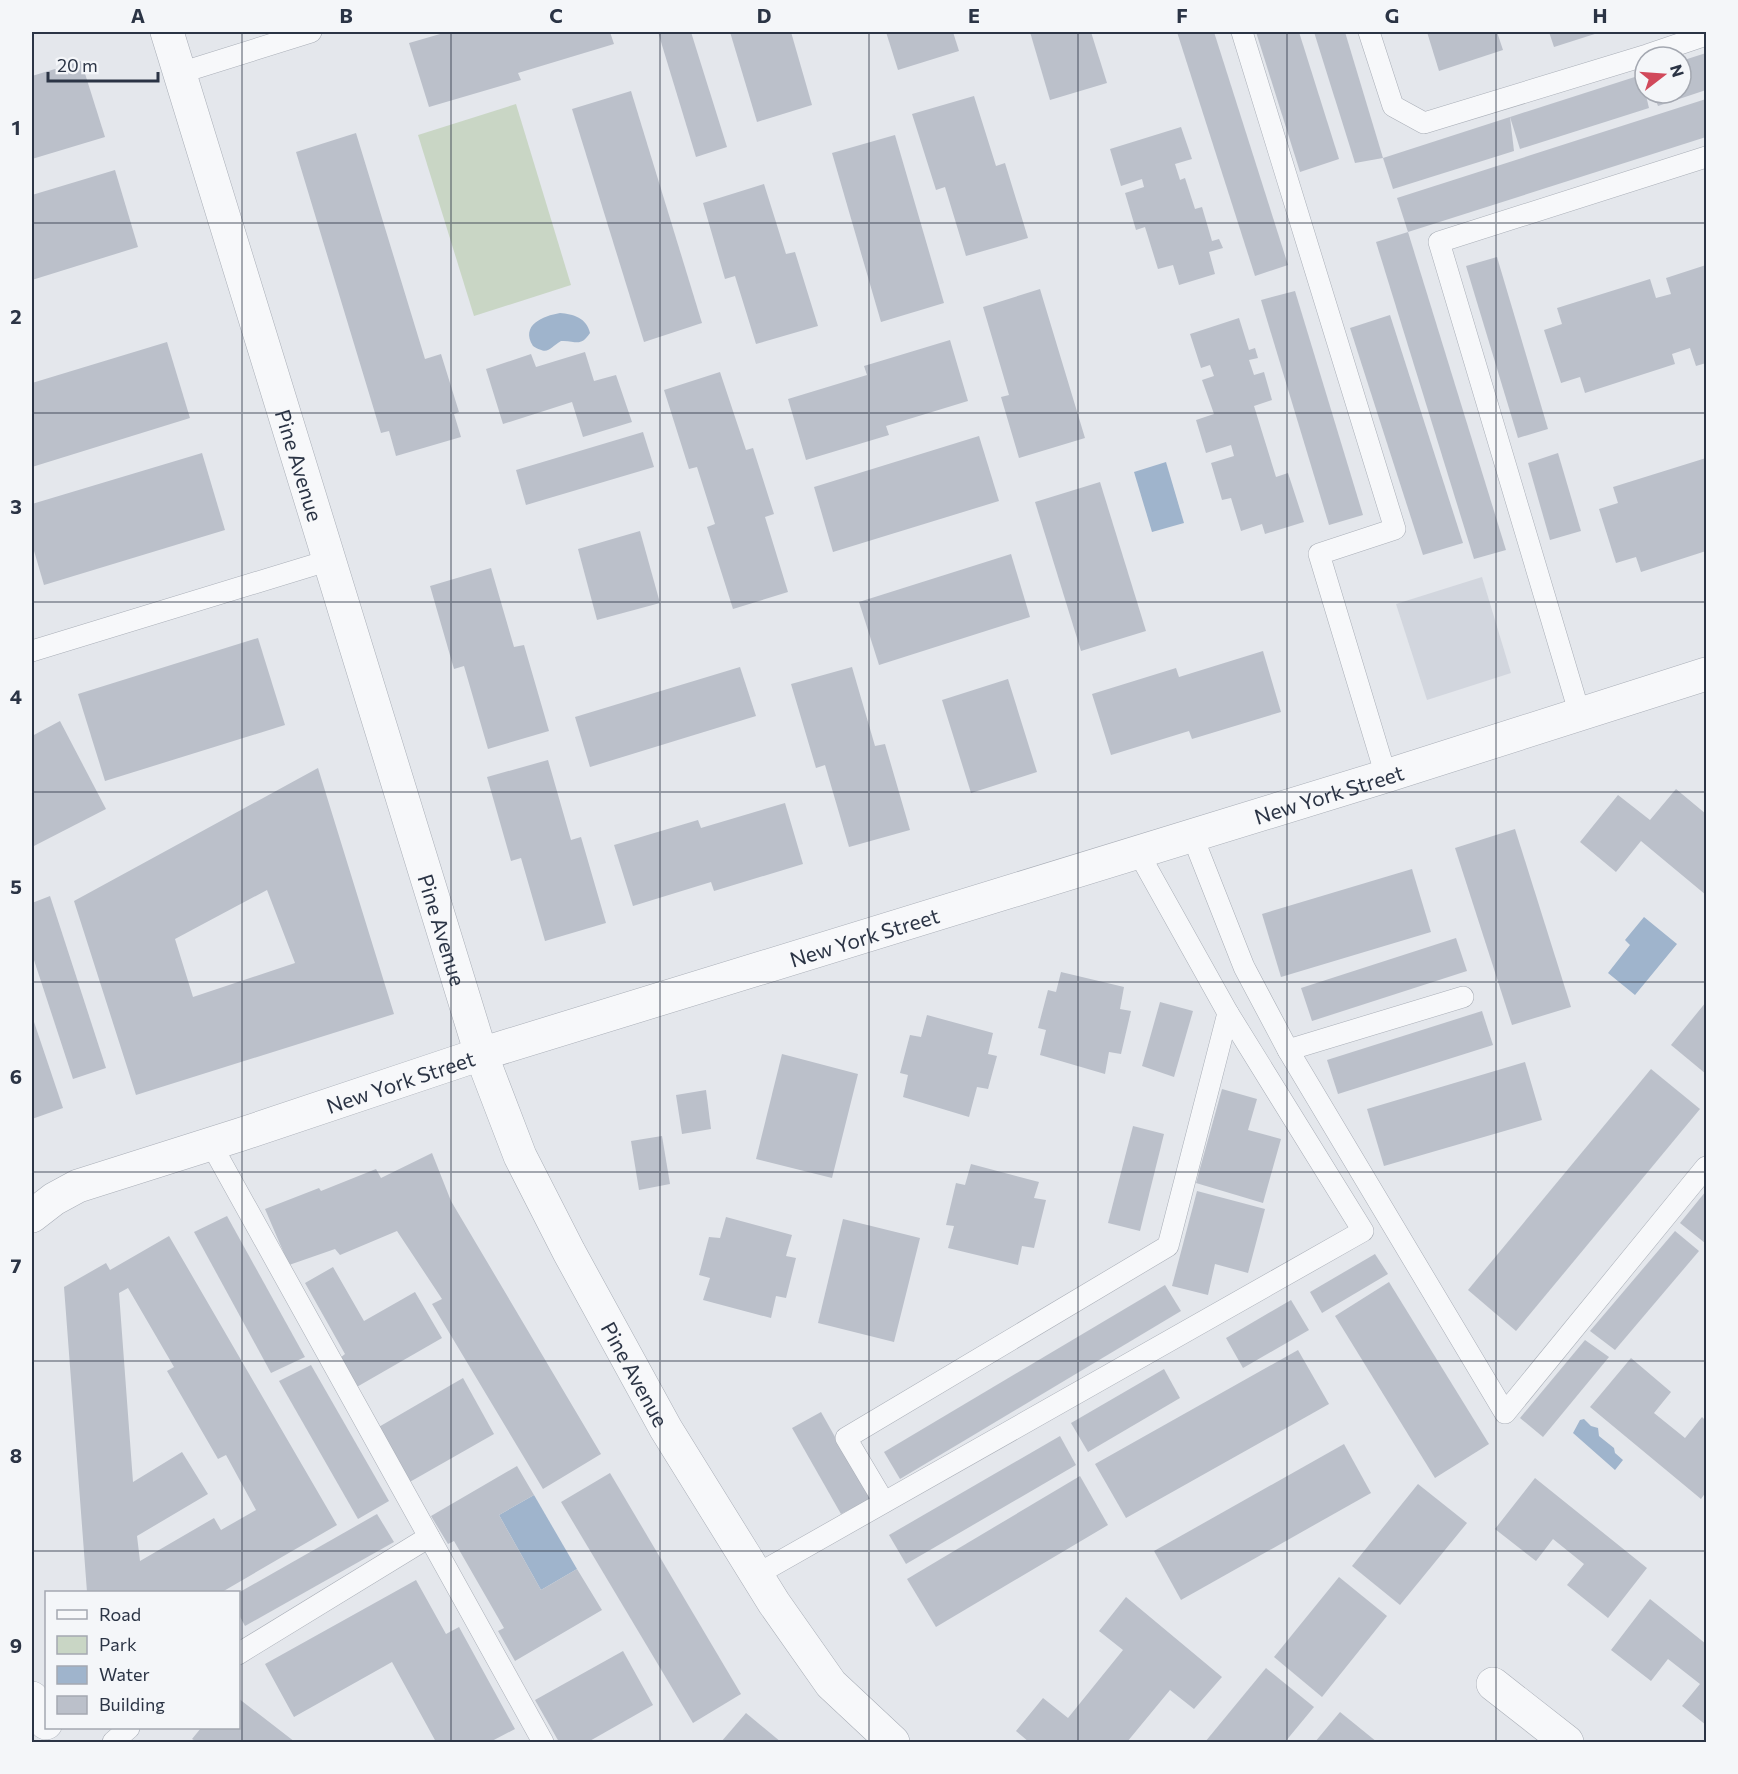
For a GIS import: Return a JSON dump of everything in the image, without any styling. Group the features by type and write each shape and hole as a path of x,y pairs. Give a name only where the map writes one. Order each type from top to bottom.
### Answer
{"street":[{"name":"Pine Avenue","path":"167,32 481,1054 520,1156 569,1252 666,1429 756,1575 831,1684 893,1743"},
{"name":"New York Street","path":"32,1216 54,1199 78,1186 481,1054 1386,776 1707,674"},
{"path":"1493,1684 1567,1743"},
{"path":"32,1698 45,1721"},
{"path":"51,1729 60,1743"}],"lane":[{"path":"180,73 311,32"},
{"path":"1242,32 1395,529 1319,554 1386,776"},
{"path":"1369,32 1393,106 1424,123 1707,35"},
{"path":"1580,715 1439,242 1707,157"},
{"path":"32,651 330,560"},
{"path":"1191,835 1244,967 1288,1050 1505,1413 1707,1167"},
{"path":"756,1575 1363,1231 1227,1013 1138,852"},
{"path":"1288,1050 1462,997"},
{"path":"884,1502 846,1438 1168,1245 1227,1013"},
{"path":"211,1144 543,1743"},
{"path":"240,1653 429,1537"},
{"path":"113,1743 128,1729"}],"shaded area":[{"path":"1482,577 1511,673 1427,700 1396,604"}],"green space":[{"path":"516,104 571,285 474,316 418,135"}],"water":[{"path":"560,313 570,314 583,320 590,333 580,342 561,341 546,351 533,346 529,332 531,327 547,316"},
{"path":"1166,462 1184,523 1152,532 1134,472"},
{"path":"1644,917 1677,944 1635,995 1608,973 1630,945 1625,940"},
{"path":"1584,1419 1591,1426 1598,1428 1599,1436 1614,1448 1615,1453 1623,1460 1615,1470 1573,1433 1580,1420"},
{"path":"534,1495 577,1569 541,1590 499,1515"}],"building":[{"path":"447,32 610,32 614,44 518,73 521,80 429,107 409,43"},
{"path":"658,32 691,32 727,147 696,157"},
{"path":"730,32 791,32 812,105 757,122"},
{"path":"886,32 953,32 959,51 898,70"},
{"path":"1030,32 1091,32 1107,83 1050,100"},
{"path":"1177,32 1214,32 1288,265 1255,276"},
{"path":"1256,32 1299,32 1339,159 1300,172"},
{"path":"1314,32 1345,32 1383,158 1355,163"},
{"path":"1427,32 1497,32 1503,50 1439,71"},
{"path":"1549,32 1601,32 1554,47"},
{"path":"1706,53 1706,90 1693,94 1693,57"},
{"path":"81,61 105,137 32,159 32,76"},
{"path":"1633,78 1633,105 1648,105 1649,108 1520,149 1510,117"},
{"path":"631,91 702,323 644,342 572,109"},
{"path":"974,96 996,166 1005,163 1028,238 966,256 945,187 936,190 912,114"},
{"path":"1706,99 1706,137 1408,232 1397,198"},
{"path":"1510,117 1514,151 1393,189 1383,158"},
{"path":"1181,127 1192,159 1175,164 1180,180 1185,178 1195,209 1202,207 1212,241 1219,239 1223,248 1209,252 1215,274 1179,285 1173,265 1158,269 1145,227 1136,230 1125,193 1144,187 1142,179 1121,186 1110,149"},
{"path":"356,133 425,359 441,354 459,412 454,414 461,437 396,456 389,431 381,433 296,152"},
{"path":"895,135 944,303 881,322 832,153"},
{"path":"115,170 138,247 32,280 32,195"},
{"path":"764,184 786,254 795,252 818,326 756,344 735,276 725,279 703,203"},
{"path":"1408,232 1506,550 1474,559 1376,242"},
{"path":"1497,257 1548,429 1518,438 1466,266"},
{"path":"1706,265 1706,363 1696,366 1690,348 1672,354 1675,364 1585,393 1580,377 1561,383 1544,330 1562,324 1557,308 1650,279 1656,298 1671,294 1666,278"},
{"path":"1040,289 1085,438 1019,458 1001,397 1009,395 983,307"},
{"path":"1295,291 1363,515 1329,525 1261,300"},
{"path":"1390,315 1463,543 1423,555 1350,328"},
{"path":"1239,318 1249,350 1255,348 1258,358 1249,360 1254,375 1264,372 1272,400 1254,406 1276,477 1288,473 1304,522 1265,534 1262,524 1241,531 1231,498 1222,500 1211,463 1234,456 1231,445 1206,453 1196,420 1214,414 1202,380 1214,376 1210,365 1201,368 1190,334"},
{"path":"950,340 968,401 886,426 889,435 806,460 788,399 867,375 864,366"},
{"path":"167,342 190,418 32,467 32,383"},
{"path":"585,352 594,381 616,375 632,422 583,437 572,402 503,424 486,369 531,354 536,367"},
{"path":"720,372 746,450 753,448 774,514 765,517 788,592 733,609 707,527 715,524 697,467 689,469 664,390"},
{"path":"643,432 654,467 526,505 516,470"},
{"path":"979,436 999,501 833,552 814,487"},
{"path":"202,453 225,530 44,585 32,544 32,504"},
{"path":"1558,453 1581,531 1550,540 1528,463"},
{"path":"1706,458 1706,551 1641,572 1636,557 1616,563 1599,509 1618,503 1613,487"},
{"path":"1100,482 1146,631 1081,651 1035,502"},
{"path":"640,531 660,603 597,620 578,549"},
{"path":"1011,554 1030,617 879,665 859,602"},
{"path":"491,568 514,647 524,645 549,731 488,749 464,666 454,669 430,586"},
{"path":"258,638 285,725 105,781 78,694"},
{"path":"1263,651 1281,712 1192,739 1189,731 1111,755 1092,694 1176,668 1179,677"},
{"path":"740,667 756,716 590,767 575,717"},
{"path":"852,667 875,746 885,744 910,830 849,847 825,765 816,768 791,684"},
{"path":"1008,679 1037,772 971,793 942,700"},
{"path":"60,721 106,809 32,847 32,736"},
{"path":"548,760 571,840 581,837 606,923 545,941 521,858 511,861 487,777"},
{"path":"318,768 394,1014 136,1095 74,901","holes":["267,890 295,963 193,997 175,939"]},
{"path":"1676,789 1706,814 1706,895 1641,841 1616,872 1580,842 1618,795 1650,820"},
{"path":"785,803 803,864 714,891 711,882 633,906 614,845 698,820 701,828"},
{"path":"1515,829 1571,1007 1512,1025 1455,848"},
{"path":"1412,869 1431,932 1281,977 1262,914"},
{"path":"50,896 106,1068 73,1079 32,954 32,903"},
{"path":"1456,938 1467,971 1312,1021 1301,988"},
{"path":"1061,972 1124,987 1120,1009 1131,1011 1121,1054 1109,1052 1105,1074 1040,1055 1046,1030 1038,1028 1048,990 1056,992"},
{"path":"1160,1002 1193,1011 1174,1077 1142,1066"},
{"path":"1706,1002 1706,1074 1671,1045"},
{"path":"1482,1011 1493,1045 1338,1094 1327,1060"},
{"path":"927,1015 993,1033 988,1054 997,1056 988,1089 977,1087 969,1117 903,1097 908,1075 900,1073 910,1035 921,1037"},
{"path":"32,1016 63,1108 32,1119"},
{"path":"782,1054 858,1074 832,1178 756,1159"},
{"path":"1525,1062 1542,1120 1384,1166 1367,1109"},
{"path":"1651,1069 1700,1109 1516,1331 1468,1290"},
{"path":"1222,1089 1257,1099 1248,1130 1281,1139 1263,1203 1196,1183"},
{"path":"706,1090 711,1129 682,1134 676,1095"},
{"path":"1133,1126 1164,1134 1140,1231 1108,1223"},
{"path":"662,1136 670,1184 639,1190 631,1141"},
{"path":"432,1153 451,1201 601,1454 543,1489 432,1304 442,1299 397,1231 340,1255 335,1249 289,1265 265,1209 319,1188 321,1191 376,1169 381,1178"},
{"path":"971,1164 1039,1182 1034,1198 1046,1200 1034,1248 1022,1246 1018,1265 948,1248 954,1226 946,1225 956,1183 965,1185"},
{"path":"1197,1191 1265,1209 1248,1273 1215,1264 1208,1295 1172,1286"},
{"path":"1706,1191 1706,1241 1705,1243 1680,1223"},
{"path":"227,1216 305,1357 271,1373 194,1232"},
{"path":"726,1217 792,1235 786,1256 796,1258 786,1298 776,1296 771,1318 703,1300 710,1278 699,1275 709,1237 720,1238"},
{"path":"843,1219 920,1238 894,1342 818,1323"},
{"path":"1675,1231 1699,1251 1615,1350 1590,1331"},
{"path":"169,1236 337,1525 224,1591 87,1591 64,1287 106,1263 110,1270","holes":["128,1288 174,1367 167,1371 218,1459 226,1455 256,1510 221,1530 214,1518 140,1561 137,1536 208,1494 182,1452 133,1482 119,1293"]},
{"path":"1375,1254 1388,1274 1322,1313 1310,1292"},
{"path":"333,1267 364,1321 415,1292 442,1338 355,1388 340,1358 345,1354 305,1283"},
{"path":"1389,1282 1489,1444 1435,1478 1335,1316"},
{"path":"1165,1285 1181,1311 900,1479 884,1452"},
{"path":"1291,1300 1309,1330 1243,1368 1226,1338"},
{"path":"1585,1340 1609,1357 1543,1437 1520,1418"},
{"path":"1298,1350 1329,1404 1126,1518 1095,1464"},
{"path":"1631,1358 1671,1392 1654,1413 1685,1438 1702,1417 1706,1421 1706,1492 1701,1499 1590,1407"},
{"path":"311,1365 389,1501 358,1519 279,1381"},
{"path":"1164,1369 1180,1398 1088,1452 1071,1423"},
{"path":"463,1378 494,1434 408,1483 377,1428"},
{"path":"821,1412 870,1499 841,1514 792,1428"},
{"path":"1060,1436 1076,1465 906,1564 889,1535"},
{"path":"1344,1444 1371,1493 1181,1600 1154,1551"},
{"path":"517,1466 534,1495 499,1515 541,1590 577,1569 602,1610 515,1661 498,1631 504,1628 454,1541 448,1544 431,1516"},
{"path":"610,1473 741,1694 693,1723 561,1502"},
{"path":"1080,1476 1108,1525 936,1627 907,1579"},
{"path":"1535,1478 1647,1568 1608,1618 1567,1585 1584,1564 1553,1539 1536,1561 1495,1529"},
{"path":"1418,1484 1467,1523 1400,1605 1352,1566"},
{"path":"377,1514 394,1542 245,1626 240,1617 240,1592"},
{"path":"1339,1577 1387,1616 1322,1697 1274,1657"},
{"path":"416,1580 446,1634 459,1627 515,1729 490,1742 436,1742 392,1662 294,1717 265,1664"},
{"path":"1126,1597 1222,1677 1194,1709 1170,1690 1127,1742 1029,1742 1016,1731 1043,1698 1068,1718 1123,1650 1099,1631"},
{"path":"1650,1599 1706,1644 1706,1725 1682,1706 1700,1684 1668,1659 1651,1681 1611,1650"},
{"path":"623,1651 653,1705 588,1742 559,1742 535,1700"},
{"path":"1266,1668 1314,1707 1285,1742 1205,1742"},
{"path":"240,1700 295,1742 197,1742 192,1739 200,1729 240,1729"},
{"path":"1340,1712 1377,1742 1315,1742"},
{"path":"746,1713 781,1742 721,1742"}]}
